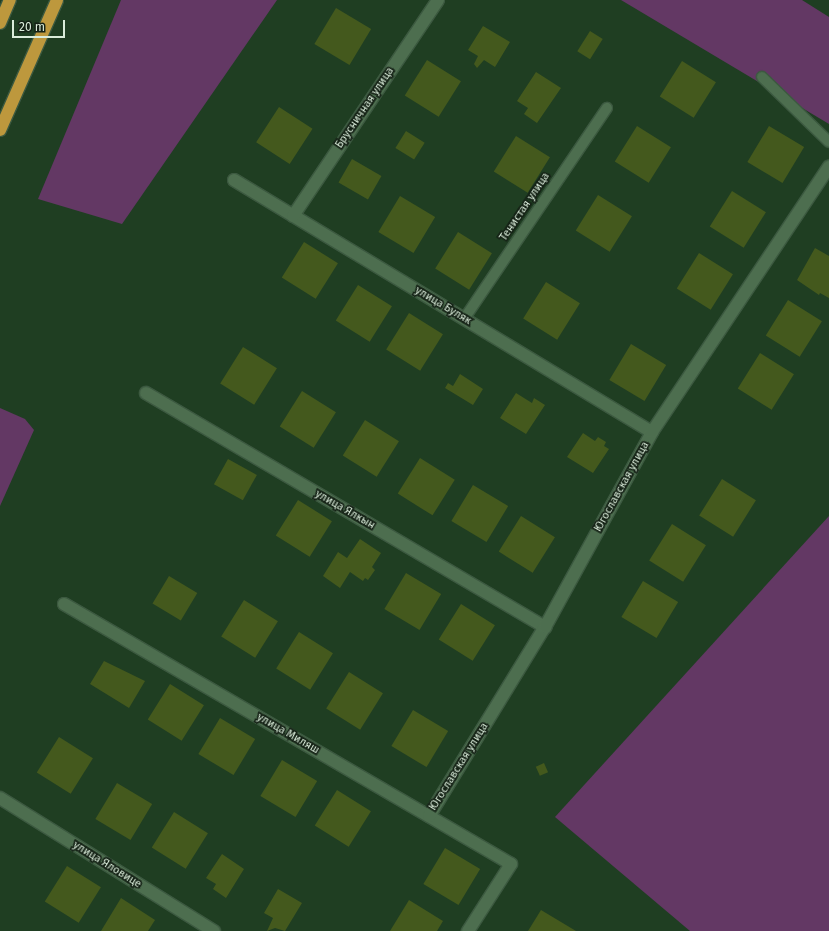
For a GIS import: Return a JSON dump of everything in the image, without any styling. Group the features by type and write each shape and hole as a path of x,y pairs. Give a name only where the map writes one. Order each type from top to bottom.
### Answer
{"highway":[{"path":"0,23 10,0"},
{"path":"0,130 57,0"}],"street":[{"name":"Брусничная улица","path":"293,216 438,0"},
{"name":"Югославская улица","path":"429,816 545,627 652,432 829,167"},
{"name":"улица Буляк","path":"234,180 652,432"},
{"name":"улица Ялкын","path":"146,393 545,627"},
{"name":"улица Миляш","path":"64,604 511,864 468,931"},
{"name":"улица Яловице","path":"0,798 214,931"}],"lane":[{"path":"762,77 829,142"},
{"name":"Тенистая улица","path":"464,319 607,108"}],"shaded area":[{"path":"121,0 277,0 122,224 38,199"},
{"path":"621,0 802,0 829,17 829,124"},
{"path":"0,408 25,419 34,430 0,506"},
{"path":"829,516 829,931 690,931 555,817"}],"building":[{"path":"336,8 371,29 350,65 314,44"},
{"path":"483,26 510,42 495,67 484,60 477,68 474,64 478,56 468,50"},
{"path":"590,31 603,39 590,59 577,51"},
{"path":"427,60 461,81 439,117 405,96"},
{"path":"682,61 716,82 694,118 660,97"},
{"path":"536,72 561,88 537,123 524,114 528,108 517,101"},
{"path":"279,107 313,129 290,164 256,142"},
{"path":"637,126 671,147 649,183 615,162"},
{"path":"769,126 804,147 783,183 747,162"},
{"path":"406,131 425,143 414,160 395,148"},
{"path":"516,136 550,157 528,193 494,172"},
{"path":"352,159 381,176 368,199 338,182"},
{"path":"732,191 766,212 744,248 710,227"},
{"path":"598,195 632,216 610,252 576,231"},
{"path":"400,196 435,217 414,253 378,232"},
{"path":"458,232 492,253 469,290 435,268"},
{"path":"304,242 338,263 316,299 282,278"},
{"path":"815,248 829,256 829,298 820,293 819,295 797,280"},
{"path":"699,253 733,274 711,310 677,289"},
{"path":"546,282 580,303 557,340 523,318"},
{"path":"358,285 392,306 370,342 336,321"},
{"path":"788,300 822,321 800,357 766,336"},
{"path":"409,313 443,334 420,371 386,349"},
{"path":"631,344 666,365 645,401 609,380"},
{"path":"243,347 277,368 254,405 220,383"},
{"path":"760,353 794,374 772,410 738,389"},
{"path":"460,374 483,389 473,405 445,388 448,383 453,386"},
{"path":"302,391 336,412 314,448 280,427"},
{"path":"516,393 532,403 534,398 545,405 526,434 500,418"},
{"path":"365,420 399,441 377,477 343,456"},
{"path":"583,433 595,441 598,437 606,442 604,446 609,449 593,473 567,457"},
{"path":"420,458 455,480 433,515 398,494"},
{"path":"228,459 257,475 243,500 214,484"},
{"path":"722,479 756,500 733,537 699,515"},
{"path":"473,485 508,506 487,542 451,521"},
{"path":"298,500 332,521 310,557 276,536"},
{"path":"521,516 555,537 533,573 499,552"},
{"path":"672,524 706,545 683,582 649,560"},
{"path":"360,539 381,553 372,567 375,570 368,580 365,578 363,581 350,572 340,588 323,576 338,552 347,558"},
{"path":"406,573 441,594 420,630 384,609"},
{"path":"169,576 197,593 181,620 153,603"},
{"path":"643,581 678,602 657,638 621,617"},
{"path":"244,600 278,621 255,658 221,636"},
{"path":"461,604 495,625 473,661 439,640"},
{"path":"299,632 333,653 310,690 276,668"},
{"path":"104,661 145,681 129,708 90,684"},
{"path":"349,672 383,693 360,730 326,708"},
{"path":"170,684 204,705 182,741 148,720"},
{"path":"413,710 448,731 427,767 391,746"},
{"path":"220,718 255,739 234,775 198,754"},
{"path":"59,737 93,758 71,794 37,773"},
{"path":"282,760 317,781 296,817 260,796"},
{"path":"544,763 548,772 540,776 536,767"},
{"path":"117,783 152,804 131,840 95,819"},
{"path":"337,790 371,811 349,847 315,826"},
{"path":"174,812 208,833 186,869 152,848"},
{"path":"445,848 480,869 459,905 423,884"},
{"path":"222,854 244,869 226,898 213,889 216,884 206,878"},
{"path":"67,866 101,887 79,923 45,902"},
{"path":"278,889 302,903 285,931 275,928 267,931 273,918 264,913"},
{"path":"121,898 155,920 148,931 101,931"},
{"path":"409,900 443,921 437,931 390,931"},
{"path":"541,910 576,931 528,931"}]}
